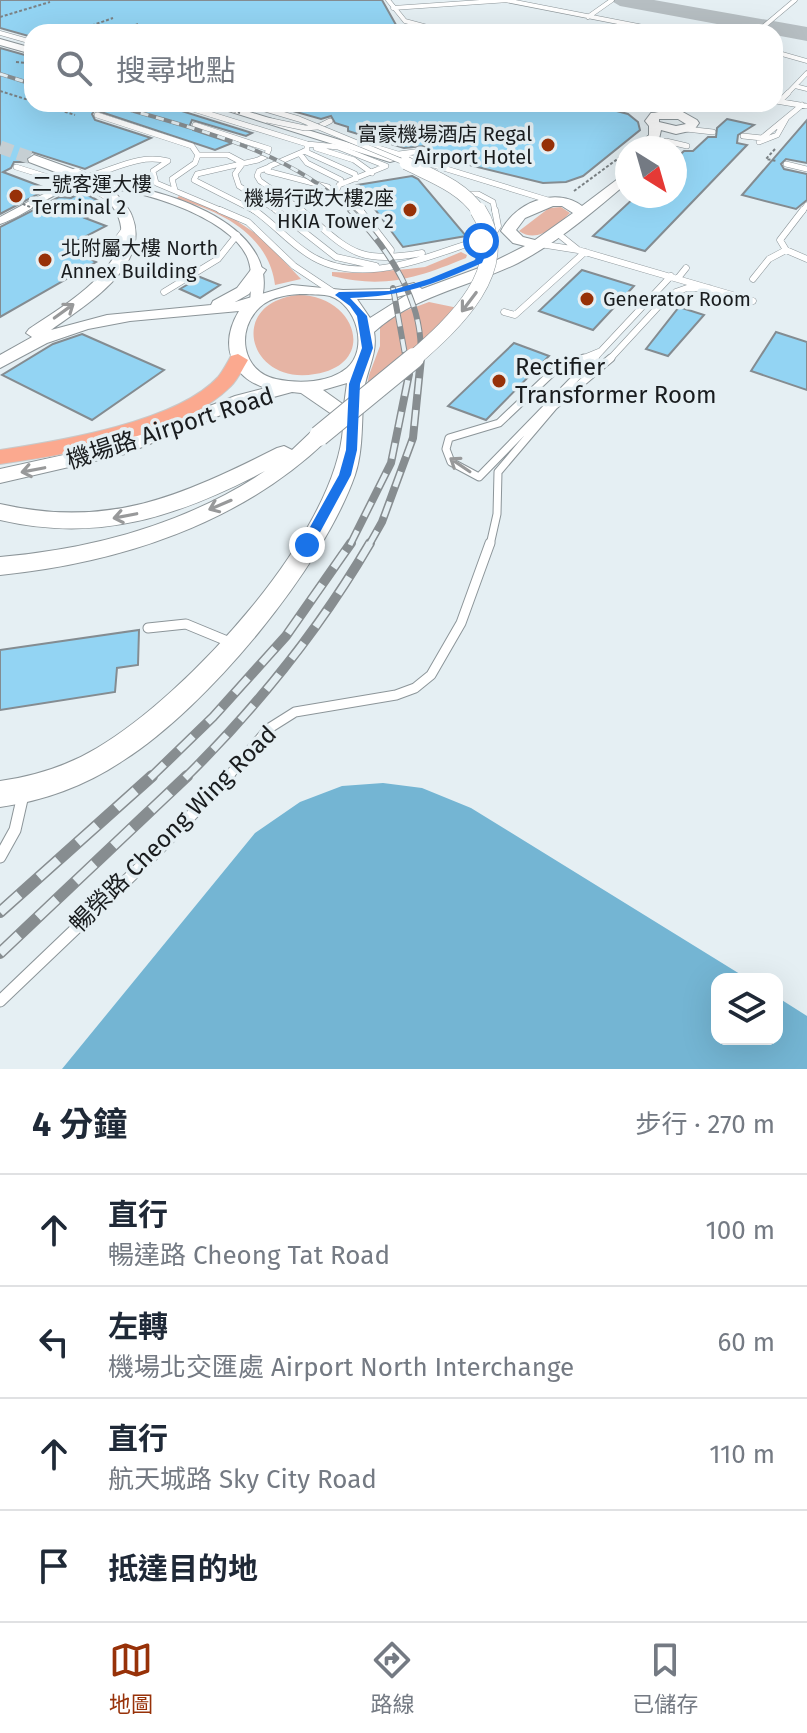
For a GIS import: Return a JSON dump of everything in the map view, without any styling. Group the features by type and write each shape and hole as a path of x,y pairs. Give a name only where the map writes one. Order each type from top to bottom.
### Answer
{"main road":[{"name":"機場路 Airport Road","path":"0,457 72,445 173,412 225,384 233,375 238,360"}],"street":[{"path":"0,42 24,49"},
{"path":"0,566 91,551 164,528 235,498 319,436 447,328 475,296 490,265 490,228 474,202 455,187 400,158 241,112"},
{"path":"634,112 653,122 685,126"},
{"path":"663,112 670,113 685,126"},
{"path":"653,122 670,113"},
{"path":"653,122 655,136"},
{"path":"672,136 685,126"},
{"path":"0,355 69,308 109,274 129,245 126,213 109,194 92,182 34,161"},
{"path":"538,245 514,238 508,231 510,225 538,205 589,191 615,170"},
{"path":"0,221 77,185 144,193 211,216 237,235 252,252 261,281 256,302 249,309 236,340 238,360 247,374 256,379 299,388 340,411 351,426"},
{"path":"366,330 391,309 474,277 538,245 615,186"},
{"path":"562,198 582,214"},
{"path":"0,363 34,342 81,325 129,316 232,308 294,289 379,295 404,291 497,253 514,238"},
{"path":"191,311 236,296 258,270"},
{"path":"12,792 75,773 118,749 169,708 232,643 285,576 333,501 352,450 355,384 367,348 366,330 358,310 336,294"},
{"path":"299,388 336,382 360,366"},
{"name":"機場路 Airport Road","path":"0,476 118,449 242,400 299,388"},
{"path":"8,514 73,522 143,513 281,462"}],"lane":[{"path":"388,0 409,24"},
{"path":"393,8 507,0 626,24"},
{"path":"588,17 612,0"},
{"path":"766,24 795,0"},
{"path":"0,33 24,40"},
{"path":"783,54 807,61"},
{"path":"783,96 807,73"},
{"path":"795,86 807,89"},
{"path":"783,102 804,105"},
{"path":"742,137 755,142 771,140 785,127 786,119 804,105"},
{"path":"203,112 353,160 370,168 372,173"},
{"path":"272,112 400,158 448,168 531,197 562,198"},
{"path":"97,115 192,146 198,155"},
{"path":"263,118 305,128 327,123 335,133"},
{"path":"195,125 269,149 266,156 239,168 213,169 192,178 196,183 254,209 323,263 359,269 380,267 476,241 484,232 483,225 461,197 468,193 490,199 497,211 498,226 478,261"},
{"path":"685,126 714,131 685,126"},
{"path":"307,144 302,153 259,171 257,176 262,185 305,213 339,246 358,254 402,257 452,249"},
{"path":"307,144 338,147 386,166 337,186 336,192"},
{"path":"400,158 422,151 448,168"},
{"path":"302,153 341,166 355,174 356,179"},
{"path":"302,153 307,163 341,180 341,184"},
{"path":"198,155 218,154 238,158 243,163 235,174 239,186 299,225 324,250 336,257 380,267"},
{"path":"178,191 172,179 195,163 198,155"},
{"path":"96,176 136,157 152,156 168,161 153,171 153,180 248,222 294,266 336,294"},
{"path":"34,161 70,176 96,176 144,193"},
{"path":"786,164 807,169"},
{"path":"270,166 267,171 276,175 317,182 336,192 371,222 391,250 390,256"},
{"path":"77,185 15,168 109,194"},
{"path":"166,200 178,191"},
{"path":"807,205 781,236 780,244 807,259"},
{"path":"107,254 128,221"},
{"path":"557,233 581,251"},
{"path":"164,292 218,259 237,235"},
{"path":"476,241 485,245"},
{"path":"538,245 581,251 753,301"},
{"path":"753,279 769,259 786,250"},
{"path":"504,312 515,315 581,251"},
{"path":"601,351 557,368 499,423 449,438 446,449 451,462 479,477 686,268"},
{"name":"暢榮路 Cheong Wing Road","path":"0,1001 206,802 277,722 309,707 402,695 429,677 446,656 489,546 497,514 494,483 498,472 554,406 620,350 670,294 687,288 709,288"},
{"path":"148,628 186,624 232,643"},
{"path":"0,857 15,830 12,792"}],"path":[{"path":"0,17 50,2"},
{"path":"96,24 113,18"},
{"path":"16,62 24,65"},
{"path":"0,91 24,98"},
{"path":"66,112 75,115"},
{"path":"450,153 459,155"},
{"path":"562,198 580,189 615,161"},
{"path":"18,202 35,209"}],"shaded area":[{"path":"179,196 228,215 261,237 301,279 275,285 271,267 253,239 225,218 176,199"},
{"path":"561,207 570,213 546,232 533,236 519,231 549,208"},
{"path":"461,252 467,255 466,258 400,279 368,281 332,276 332,272 359,273 425,267"},
{"path":"297,295 317,298 334,306 352,330 353,344 347,357 335,368 315,374 292,374 274,368 262,357 255,342 254,327 261,313 275,301"},
{"path":"429,302 458,308 365,396 380,346 380,324 391,316"}],"water":[{"path":"383,783 422,788 471,808 738,973 711,973 711,1045 783,1045 783,1001 807,1016 807,1069 62,1069 255,833 300,802 342,786"}],"building":[{"path":"0,0 382,0 396,24 24,24 24,35 0,28"},
{"path":"0,48 24,55 24,112 94,112 95,120 151,138 85,169 32,152 25,158 26,162 14,162 11,168 3,172 48,189 0,214"},
{"path":"101,112 185,112 252,133 246,136 192,120 190,125 193,130 232,143 215,150"},
{"name":"富豪機場酒店 Regal Airport Hotel","path":"296,112 620,112 638,122 640,130 633,136 615,136 615,150 583,176 566,182 543,183 445,159 424,146 404,148 348,131 348,127 335,123 331,116 321,119"},
{"path":"727,119 754,125 738,135 737,143 747,145 687,207 687,151 693,151 708,137 716,137 717,128"},
{"path":"807,120 807,163 786,159 781,164 784,169 807,174 807,200 796,209 742,195"},
{"name":"機場行政大樓2座 HKIA Tower 2","path":"412,176 418,179 466,236 403,247 357,185"},
{"name":"北附屬大樓 North Annex Building","path":"82,192 108,206 85,218 106,226 67,246 96,262 0,317 0,227 59,197 71,198"},
{"path":"623,208 686,208 645,251 593,236"},
{"name":"Generator Room","path":"582,270 634,286 593,330 539,311"},
{"path":"200,277 220,285 200,298 180,289"},
{"path":"679,307 704,315 668,356 646,349"},
{"path":"776,332 807,342 807,390 751,371"},
{"path":"82,334 164,370 92,420 2,375 53,344"},
{"name":"Rectifier Transformer Room","path":"514,343 549,356 486,420 448,406"},
{"path":"139,630 138,665 117,668 115,692 0,710 0,650"}],"taxiway":[{"path":"620,0 752,24"},
{"path":"783,30 807,34"}],"tunnel":[{"path":"0,147 34,159"}],"railway":[{"path":"0,74 24,82"},
{"path":"136,112 270,157 327,190 351,211"},
{"path":"351,211 378,241 402,278 417,318 420,360"},
{"path":"393,288 406,360"},
{"path":"351,543 391,463 409,374 406,358"},
{"path":"369,545 382,522 413,438 421,358"},
{"path":"150,778 213,717 286,636 351,543"},
{"path":"186,777 237,724 308,637 370,543"},
{"path":"0,912 152,776"},
{"path":"0,953 186,777"}],"place":[{"name":"富豪機場酒店 Regal Airport Hotel","path":"548,145"},
{"name":"二號客運大樓 Terminal 2","path":"16,196"},
{"name":"機場行政大樓2座 HKIA Tower 2","path":"410,210"},
{"name":"北附屬大樓 North Annex Building","path":"45,260"},
{"name":"Generator Room","path":"587,299"},
{"name":"Rectifier Transformer Room","path":"499,381"}],"route":[{"path":"307,545 345,475 352,450 355,384 367,348 368,338 362,316 353,304 339,295 390,294 433,281 478,261 485,245 481,241"}]}
